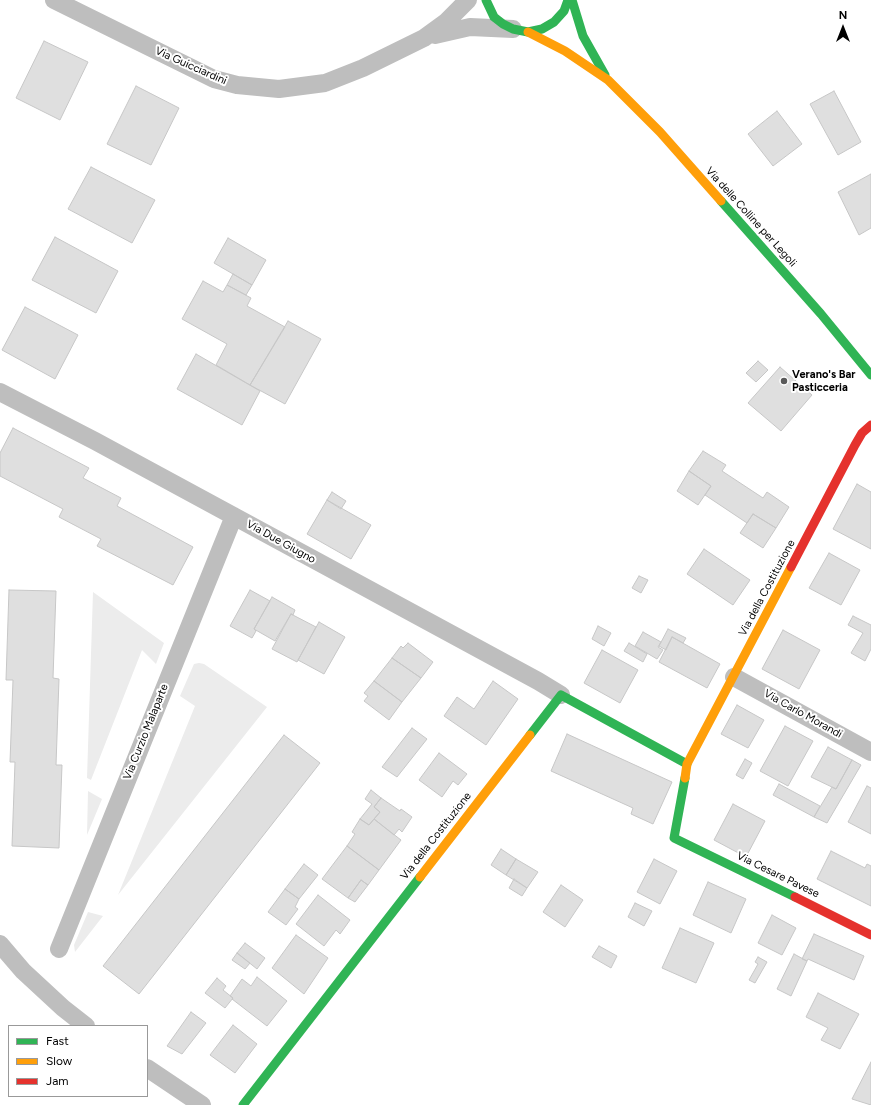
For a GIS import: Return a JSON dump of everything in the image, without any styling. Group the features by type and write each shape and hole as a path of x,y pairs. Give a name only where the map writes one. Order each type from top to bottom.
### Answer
{"street":[{"name":"Via Guicciardini","path":"54,0 214,79 257,88 304,87 325,83 364,68 424,38 446,22 468,0"},
{"name":"Via delle Colline per Legoli","path":"486,0 494,17 503,24 565,51 608,80 660,132 822,314 871,375"},
{"path":"521,31 542,29 554,22 564,11 568,0"},
{"name":"Via delle Colline per Legoli","path":"572,0 583,36 608,80"},
{"name":"Via Guicciardini","path":"424,38 470,27 521,31"},
{"name":"Via Due Giugno","path":"0,392 84,434 538,681 561,695"},
{"name":"Via della Costituzione","path":"674,838 687,764 855,445 862,433 871,425"},
{"name":"Via Curzio Malaparte","path":"59,949 234,516"},
{"name":"Via Carlo Morandi","path":"734,677 871,752"},
{"path":"561,695 687,764"},
{"name":"Via della Costituzione","path":"243,1105 561,695"},
{"name":"Via Cesare Pavese","path":"674,838 871,935"},
{"path":"0,944 23,971 63,1008 85,1025"},
{"path":"148,1069 202,1105"}],"shaded area":[{"path":"93,592 164,643 156,664 142,650 91,780 87,778"},
{"path":"194,664 204,664 267,707 118,895 195,706 180,696"},
{"path":"88,791 102,799 87,835"},
{"path":"88,912 103,916 75,952 74,945"}],"building":[{"path":"44,41 88,62 60,120 16,98"},
{"path":"136,86 179,108 151,165 107,144"},
{"path":"834,91 861,142 838,155 810,104"},
{"path":"777,111 802,144 773,166 748,134"},
{"path":"91,167 155,200 132,243 68,209"},
{"path":"871,174 871,228 859,235 838,192"},
{"path":"55,237 118,271 96,313 32,280"},
{"path":"228,238 266,260 252,285 214,263"},
{"path":"233,274 252,285 246,295 227,285"},
{"path":"203,281 223,292 227,285 251,298 247,306 285,327 250,385 216,365 227,344 182,319"},
{"path":"25,307 78,335 55,379 2,350"},
{"path":"288,321 321,339 285,404 250,385"},
{"path":"196,354 260,391 242,425 177,389"},
{"path":"758,361 768,370 756,382 746,373"},
{"path":"780,367 812,395 781,431 748,403"},
{"path":"13,428 89,468 83,478 121,498 117,506 193,547 173,585 97,546 101,539 59,517 63,509 0,476 0,453"},
{"path":"703,451 726,465 722,471 763,498 767,492 789,507 776,528 753,514 747,523 705,495 711,486 689,471"},
{"path":"689,471 711,486 698,505 677,491"},
{"path":"857,484 871,492 871,549 833,529"},
{"path":"332,492 346,501 341,509 327,500"},
{"path":"327,500 371,525 351,559 307,534"},
{"path":"753,514 776,528 763,548 740,533"},
{"path":"704,549 750,580 733,605 687,574"},
{"path":"829,553 860,570 841,605 809,588"},
{"path":"639,576 648,580 641,593 632,588"},
{"path":"9,590 56,591 53,678 59,679 56,765 62,765 59,848 12,846 15,762 10,762 13,680 6,680"},
{"path":"250,590 270,601 254,629 256,631 252,638 230,626"},
{"path":"272,597 295,610 275,641 254,629"},
{"path":"291,614 316,627 297,662 272,649"},
{"path":"853,616 871,625 871,649 865,661 851,653 863,633 848,625"},
{"path":"319,622 345,637 324,674 298,660"},
{"path":"598,626 611,633 604,646 592,639"},
{"path":"668,629 686,638 683,643 672,637 666,650 659,646"},
{"path":"783,630 820,650 799,689 762,669"},
{"path":"643,632 661,642 658,647 663,650 657,659 635,646"},
{"path":"672,637 720,664 707,688 659,662"},
{"path":"408,643 433,662 421,678 392,658 401,646 403,648"},
{"path":"629,643 647,654 643,662 624,651"},
{"path":"602,650 638,670 620,703 584,683"},
{"path":"392,658 421,678 402,702 374,681"},
{"path":"374,681 402,702 389,720 364,701 368,696 364,693"},
{"path":"493,681 518,699 486,745 444,716 457,697 474,709"},
{"path":"737,705 764,720 748,748 721,734"},
{"path":"785,726 813,741 788,786 760,771"},
{"path":"412,728 427,739 397,777 382,767"},
{"path":"567,734 672,782 653,824 631,814 633,808 551,771"},
{"path":"284,735 320,763 139,994 103,966"},
{"path":"828,747 852,760 836,789 811,777"},
{"path":"439,753 467,774 458,785 453,781 442,797 419,780"},
{"path":"745,759 752,763 743,779 736,775"},
{"path":"852,760 861,765 827,823 814,817 832,787 836,789"},
{"path":"779,784 820,806 814,817 773,795"},
{"path":"867,786 871,788 871,834 848,822"},
{"path":"371,790 381,798 374,807 380,812 369,825 360,819 372,804 365,799"},
{"path":"381,798 412,817 402,832 399,829 394,835 374,819 380,812 374,807"},
{"path":"733,804 765,821 746,857 714,840"},
{"path":"360,819 369,825 374,819 401,840 379,870 347,846 355,834 352,832"},
{"path":"347,846 379,870 368,885 361,880 348,898 322,879"},
{"path":"501,849 516,859 506,875 491,865"},
{"path":"831,851 865,868 867,864 871,866 871,906 817,879"},
{"path":"516,859 538,872 527,888 506,875"},
{"path":"654,859 677,871 660,904 637,892"},
{"path":"304,864 318,875 299,899 285,889"},
{"path":"514,879 527,888 522,896 509,888"},
{"path":"361,880 368,885 355,902 348,898"},
{"path":"708,882 746,899 731,933 693,915"},
{"path":"561,885 583,900 565,927 543,912"},
{"path":"285,889 299,899 295,907 298,909 286,925 268,912"},
{"path":"318,895 350,920 340,934 336,930 324,946 296,924"},
{"path":"635,903 652,911 644,926 628,917"},
{"path":"772,915 796,928 782,955 758,943"},
{"path":"680,928 714,943 696,983 662,968"},
{"path":"814,934 864,956 854,980 808,959 807,961 802,959"},
{"path":"296,935 328,958 304,994 272,968"},
{"path":"245,943 265,958 257,969 237,953"},
{"path":"599,946 617,956 611,968 592,957"},
{"path":"237,953 250,963 245,969 232,960"},
{"path":"794,954 807,961 791,996 777,989"},
{"path":"758,957 767,962 755,983 749,980 758,964 755,962"},
{"path":"257,977 287,1001 267,1026 230,996 242,979 251,986"},
{"path":"217,978 226,986 223,990 233,998 225,1008 205,993"},
{"path":"818,993 859,1014 840,1049 821,1040 828,1028 806,1017"},
{"path":"191,1012 206,1023 182,1054 167,1046"},
{"path":"233,1025 257,1044 235,1073 210,1055"},
{"path":"871,1062 871,1105 852,1099"}],"traffic: fast":[{"path":"486,0 494,17 503,24 513,29 528,32 542,29 554,22 564,11 568,0"},
{"path":"572,0 583,36 605,75"},
{"path":"721,201 821,314 871,375"},
{"path":"530,735 561,695 687,764"},
{"path":"685,778 674,838 795,897"},
{"path":"243,1105 420,877"}],"traffic: slow":[{"path":"528,32 565,51 608,80 660,132 721,201"},
{"path":"685,778 687,764 791,567"},
{"path":"420,877 530,735"}],"traffic: jam":[{"path":"791,567 855,445 862,433 871,425"},
{"path":"795,897 871,935"}],"place":[{"name":"Verano's Bar Pasticceria","path":"784,381"}]}
